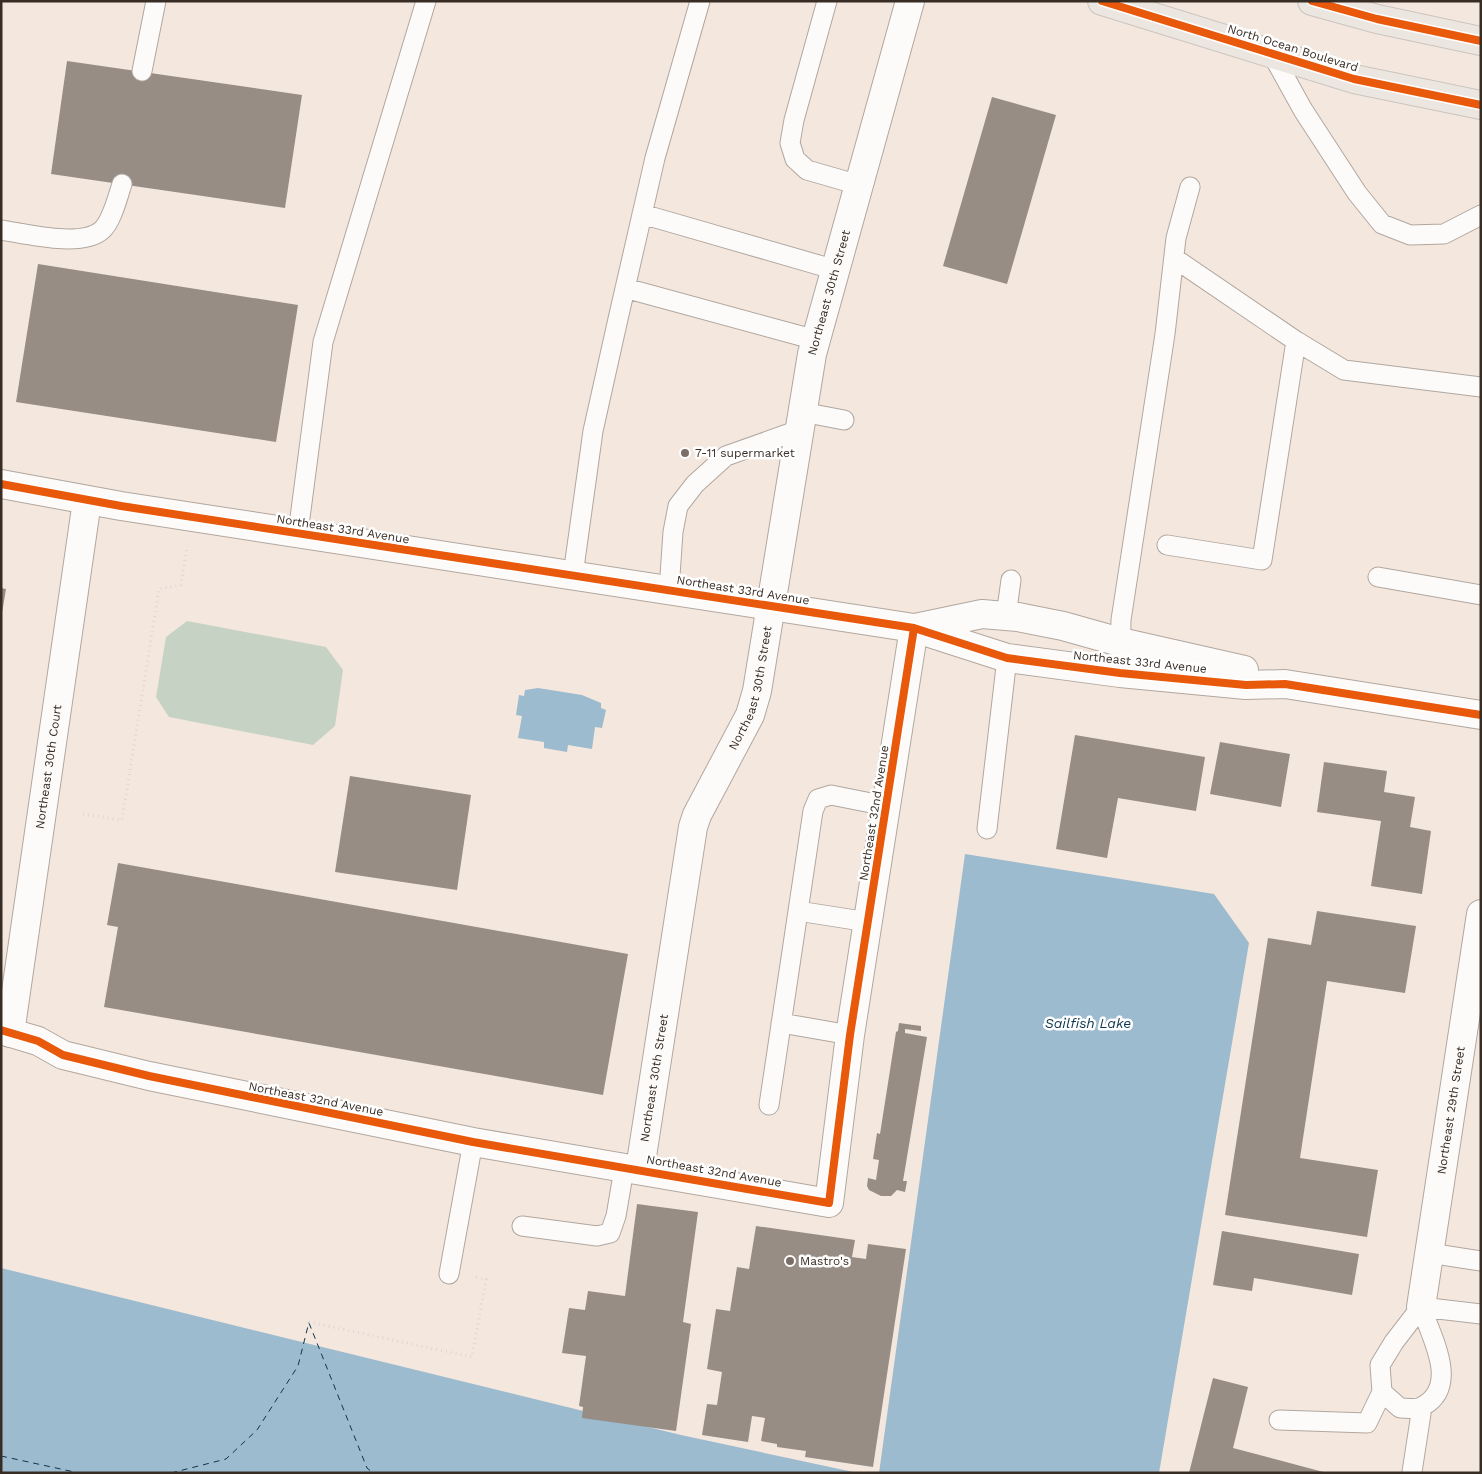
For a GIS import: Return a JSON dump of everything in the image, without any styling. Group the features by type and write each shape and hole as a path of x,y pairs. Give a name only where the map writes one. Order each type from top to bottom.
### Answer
{"main road":[{"name":"North Ocean Boulevard","path":"1102,1 1354,79 1481,105"},
{"path":"1312,1 1377,19 1481,41"}],"street":[{"name":"Northeast 30th Street","path":"632,1169 693,827 697,815 750,714 757,690 816,340 910,1"},
{"name":"Northeast 33rd Avenue","path":"1,484 87,501 914,628 1007,658 1120,673 1246,685 1285,684 1481,714"},
{"name":"Northeast 30th Court","path":"6,1031 87,501"},
{"name":"Northeast 33rd Avenue","path":"914,628 982,614 1006,616 1063,626 1120,642 1249,671 1285,684"},
{"name":"Northeast 32nd Avenue","path":"6,1031 38,1041 62,1055 149,1076 472,1142 829,1203 850,1034 914,628"},
{"name":"Northeast 29th Street","path":"1421,1307 1481,914"}],"lane":[{"path":"142,71 156,1"},
{"path":"298,533 323,342 426,1"},
{"path":"573,575 593,432 655,158 700,1"},
{"path":"827,1 794,120 790,143 795,159 807,170 859,185"},
{"path":"1272,54 1303,110 1357,193 1382,224 1410,235 1444,234 1481,215"},
{"path":"1,230 80,240 102,230 113,210 122,184"},
{"path":"1120,673 1121,620 1165,334 1176,238 1190,187"},
{"path":"642,214 836,270"},
{"path":"1174,258 1296,341 1344,370 1481,387"},
{"path":"625,288 816,340"},
{"path":"1167,545 1262,560 1296,341"},
{"path":"669,590 673,532 678,506 695,484 726,456 801,421 844,420"},
{"path":"1378,577 1481,595"},
{"path":"1006,616 1011,580"},
{"path":"987,828 1007,658"},
{"path":"769,1105 813,811 818,799 831,795 886,806"},
{"path":"798,911 868,922"},
{"path":"781,1023 850,1034"},
{"path":"449,1274 472,1142"},
{"path":"522,1226 597,1236 610,1233 632,1169"},
{"path":"1429,1253 1481,1261"},
{"path":"1421,1307 1481,1314"},
{"path":"1279,1420 1367,1423 1382,1392 1380,1365 1394,1342 1421,1307"},
{"path":"1412,1472 1422,1408 1437,1395 1443,1372 1421,1307"},
{"path":"1382,1392 1400,1408 1422,1408"}],"path":[{"path":"83,814 122,820 159,589 181,585 188,537"},
{"path":"309,1322 472,1357 486,1279 449,1274"}],"green space":[{"path":"187,621 326,647 343,670 335,726 313,745 169,717 156,697 166,637"}],"water":[{"path":"538,688 582,695 601,703 601,708 606,710 602,728 595,727 592,749 568,745 567,752 544,748 544,742 518,738 522,716 516,715 519,695 524,696 525,690"},
{"name":"Sailfish Lake","path":"965,854 1214,894 1249,943 1159,1473 879,1473"},
{"path":"1,1268 681,1435 858,1473 1,1473"}],"building":[{"path":"67,61 302,95 285,208 51,174"},
{"path":"992,97 1056,115 1007,284 943,266"},
{"path":"38,264 298,305 276,442 16,402"},
{"path":"1,588 6,589 2,613 1,612"},
{"path":"1075,735 1205,757 1196,811 1118,798 1107,858 1056,849"},
{"path":"1220,742 1290,754 1281,807 1210,794"},
{"path":"1324,762 1387,771 1384,792 1415,797 1410,827 1431,831 1422,894 1371,886 1381,821 1317,812"},
{"path":"350,776 471,795 457,890 335,872"},
{"path":"118,863 628,954 603,1095 104,1007 118,927 107,925"},
{"path":"1317,911 1416,926 1405,993 1327,981 1300,1158 1378,1170 1367,1237 1225,1215 1268,938 1311,945"},
{"path":"899,1023 921,1026 921,1031 905,1029 905,1033 927,1037 903,1181 907,1181 905,1192 897,1190 891,1196 881,1196 869,1190 867,1186 868,1178 876,1180 879,1160 873,1159 877,1133 880,1134"},
{"path":"637,1204 698,1212 683,1322 691,1324 676,1431 582,1418 583,1407 579,1406 586,1356 562,1353 569,1308 585,1310 588,1291 625,1296"},
{"path":"756,1226 855,1240 852,1257 866,1259 868,1244 906,1249 873,1467 805,1457 806,1451 777,1447 777,1444 761,1441 765,1418 752,1416 748,1442 702,1435 707,1404 717,1405 722,1372 707,1369 716,1309 730,1311 737,1267 749,1269"},
{"path":"1222,1231 1359,1254 1352,1295 1254,1278 1252,1291 1213,1285"},
{"path":"1213,1378 1248,1387 1233,1448 1327,1473 1189,1473"}],"ferry route":[{"path":"171,1473 226,1459 257,1430 298,1366 309,1322"},
{"path":"309,1323 367,1468 373,1473"},
{"path":"1,1456 79,1473"}],"cycle path":[{"path":"1102,1 1354,79 1481,105"},
{"path":"1312,1 1377,19 1481,41"},
{"path":"1,484 121,506 914,628 1007,658 1120,673 1246,685 1285,684 1481,715"},
{"path":"1,1030 38,1041 63,1055 149,1076 473,1142 829,1203 850,1035 914,628"}],"place":[{"name":"7-11 supermarket","path":"685,453"},
{"name":"Mastro's","path":"790,1261"}]}
